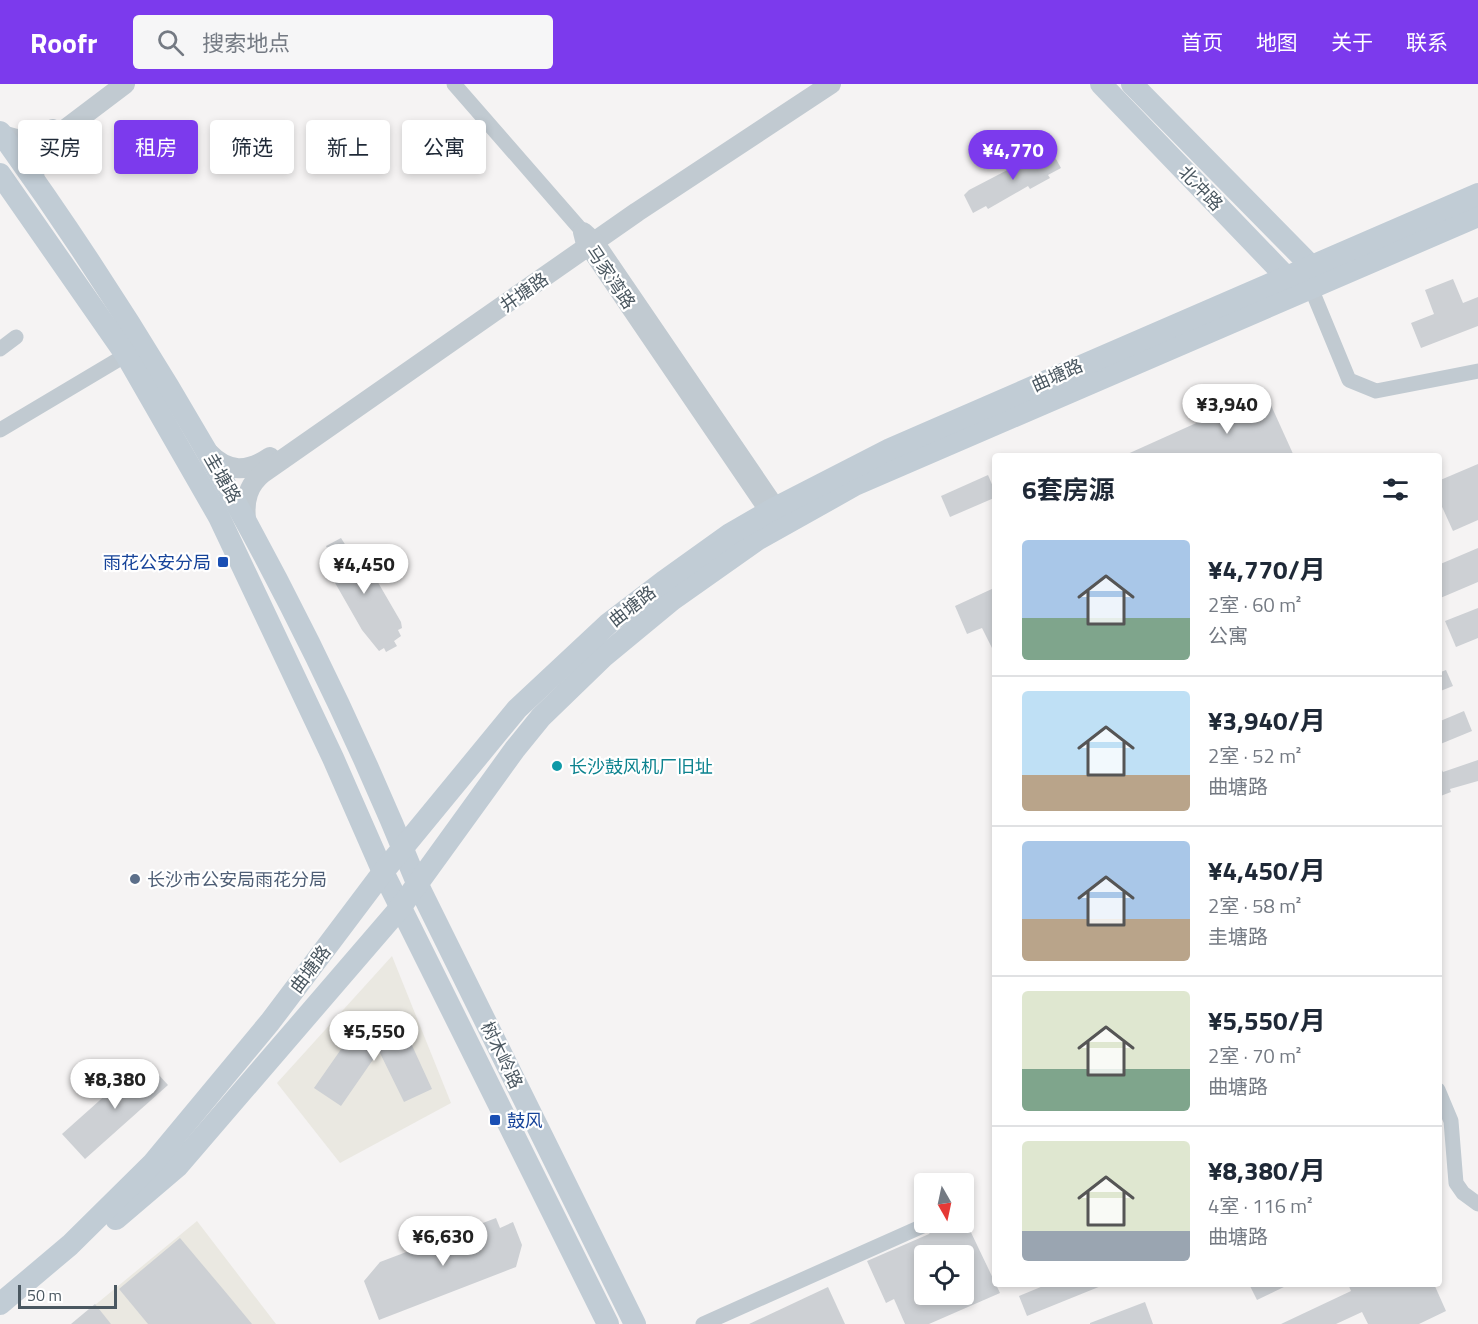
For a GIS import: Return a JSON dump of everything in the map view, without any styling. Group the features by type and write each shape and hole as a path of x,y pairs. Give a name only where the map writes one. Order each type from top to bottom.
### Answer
{"main road":[{"name":"北冲路","path":"1101,84 1286,275 1313,287"},
{"name":"北冲路","path":"1132,84 1310,265 1313,287"},
{"name":"圭塘路","path":"1,133 143,342 209,453 246,519 334,692 403,849"},
{"name":"圭塘路","path":"0,174 126,355 219,517 333,758 383,872"},
{"name":"曲塘路","path":"0,1317 177,1167 400,908 514,749 548,710 603,657 778,517 890,449 1286,275 1478,194"},
{"name":"曲塘路","path":"0,1304 70,1245 153,1163 270,1022 383,872 517,710 608,624 730,534 778,517 1478,216"},
{"name":"树木岭路","path":"403,849 417,883 634,1324"},
{"name":"树木岭路","path":"383,872 608,1324"}],"street":[{"path":"1,133 20,141 38,139 113,84"},
{"path":"34,180 35,161 43,146 125,84"},
{"path":"454,84 588,239"},
{"name":"井塘路","path":"209,453 221,465 230,468 250,468 259,465 817,84"},
{"name":"井塘路","path":"246,519 245,504 249,487 262,472 588,239 831,84"},
{"name":"马家湾路","path":"588,239 778,517"},
{"path":"1313,287 1349,380 1376,392 1478,371"},
{"path":"0,349 16,338"},
{"path":"0,430 126,355"},
{"path":"1442,1100 1451,1121 1456,1183 1463,1193 1478,1204"},
{"path":"703,1324 914,1231"}],"shaded area":[{"path":"392,956 451,1103 340,1163 277,1083"},
{"path":"197,1221 276,1324 72,1324"}],"building":[{"path":"1051,150 1061,168 1048,175 1050,178 1030,189 1028,186 988,209 986,206 973,213 964,195 969,190 1044,151 1045,153"},
{"path":"1453,279 1463,303 1478,297 1478,326 1421,348 1411,323 1434,314 1425,290"},
{"path":"1265,392 1293,453 1130,453"},
{"path":"1478,464 1478,520 1453,531 1442,507 1442,479"},
{"path":"988,475 992,484 992,499 950,517 941,496"},
{"path":"341,538 348,549 354,545 356,549 358,548 401,622 402,628 398,630 401,636 394,641 397,646 386,652 384,648 379,651 362,630 326,567 330,564 324,554 329,552 326,546"},
{"path":"1478,548 1478,582 1442,597 1442,563"},
{"path":"992,589 992,648 982,628 967,634 955,606"},
{"path":"1478,608 1478,638 1456,647 1445,621"},
{"path":"1446,670 1453,686 1442,690 1442,672"},
{"path":"1464,711 1472,731 1442,743 1442,720"},
{"path":"1478,760 1478,781 1450,789 1451,792 1442,795 1442,770 1443,772"},
{"path":"367,1012 410,1041 432,1089 404,1102 379,1051 341,1106 314,1088"},
{"path":"145,1060 168,1085 85,1159 62,1134"},
{"path":"496,1218 500,1228 513,1222 522,1245 516,1267 379,1320 364,1281 380,1262"},
{"path":"930,1233 971,1233 992,1276 992,1287 997,1287 1000,1293 974,1304 974,1245 914,1245 914,1305 973,1305 929,1324 905,1324 894,1299 886,1303 867,1261"},
{"path":"180,1238 252,1324 148,1324 119,1289"},
{"path":"828,1287 845,1324 749,1324"},
{"path":"1041,1287 1099,1287 1027,1316 1019,1296"},
{"path":"1250,1287 1284,1287 1257,1300"},
{"path":"1349,1287 1435,1287 1446,1311 1419,1324 1368,1324 1362,1312 1336,1324 1281,1324 1351,1291"},
{"path":"1145,1302 1153,1324 1090,1324 1090,1323"},
{"path":"95,1304 111,1324 71,1324"}],"place":[{"name":"雨花公安分局","path":"223,562"},
{"name":"长沙鼓风机厂旧址","path":"557,766"},
{"name":"长沙市公安局雨花分局","path":"135,879"},
{"name":"鼓风","path":"495,1120"}]}
